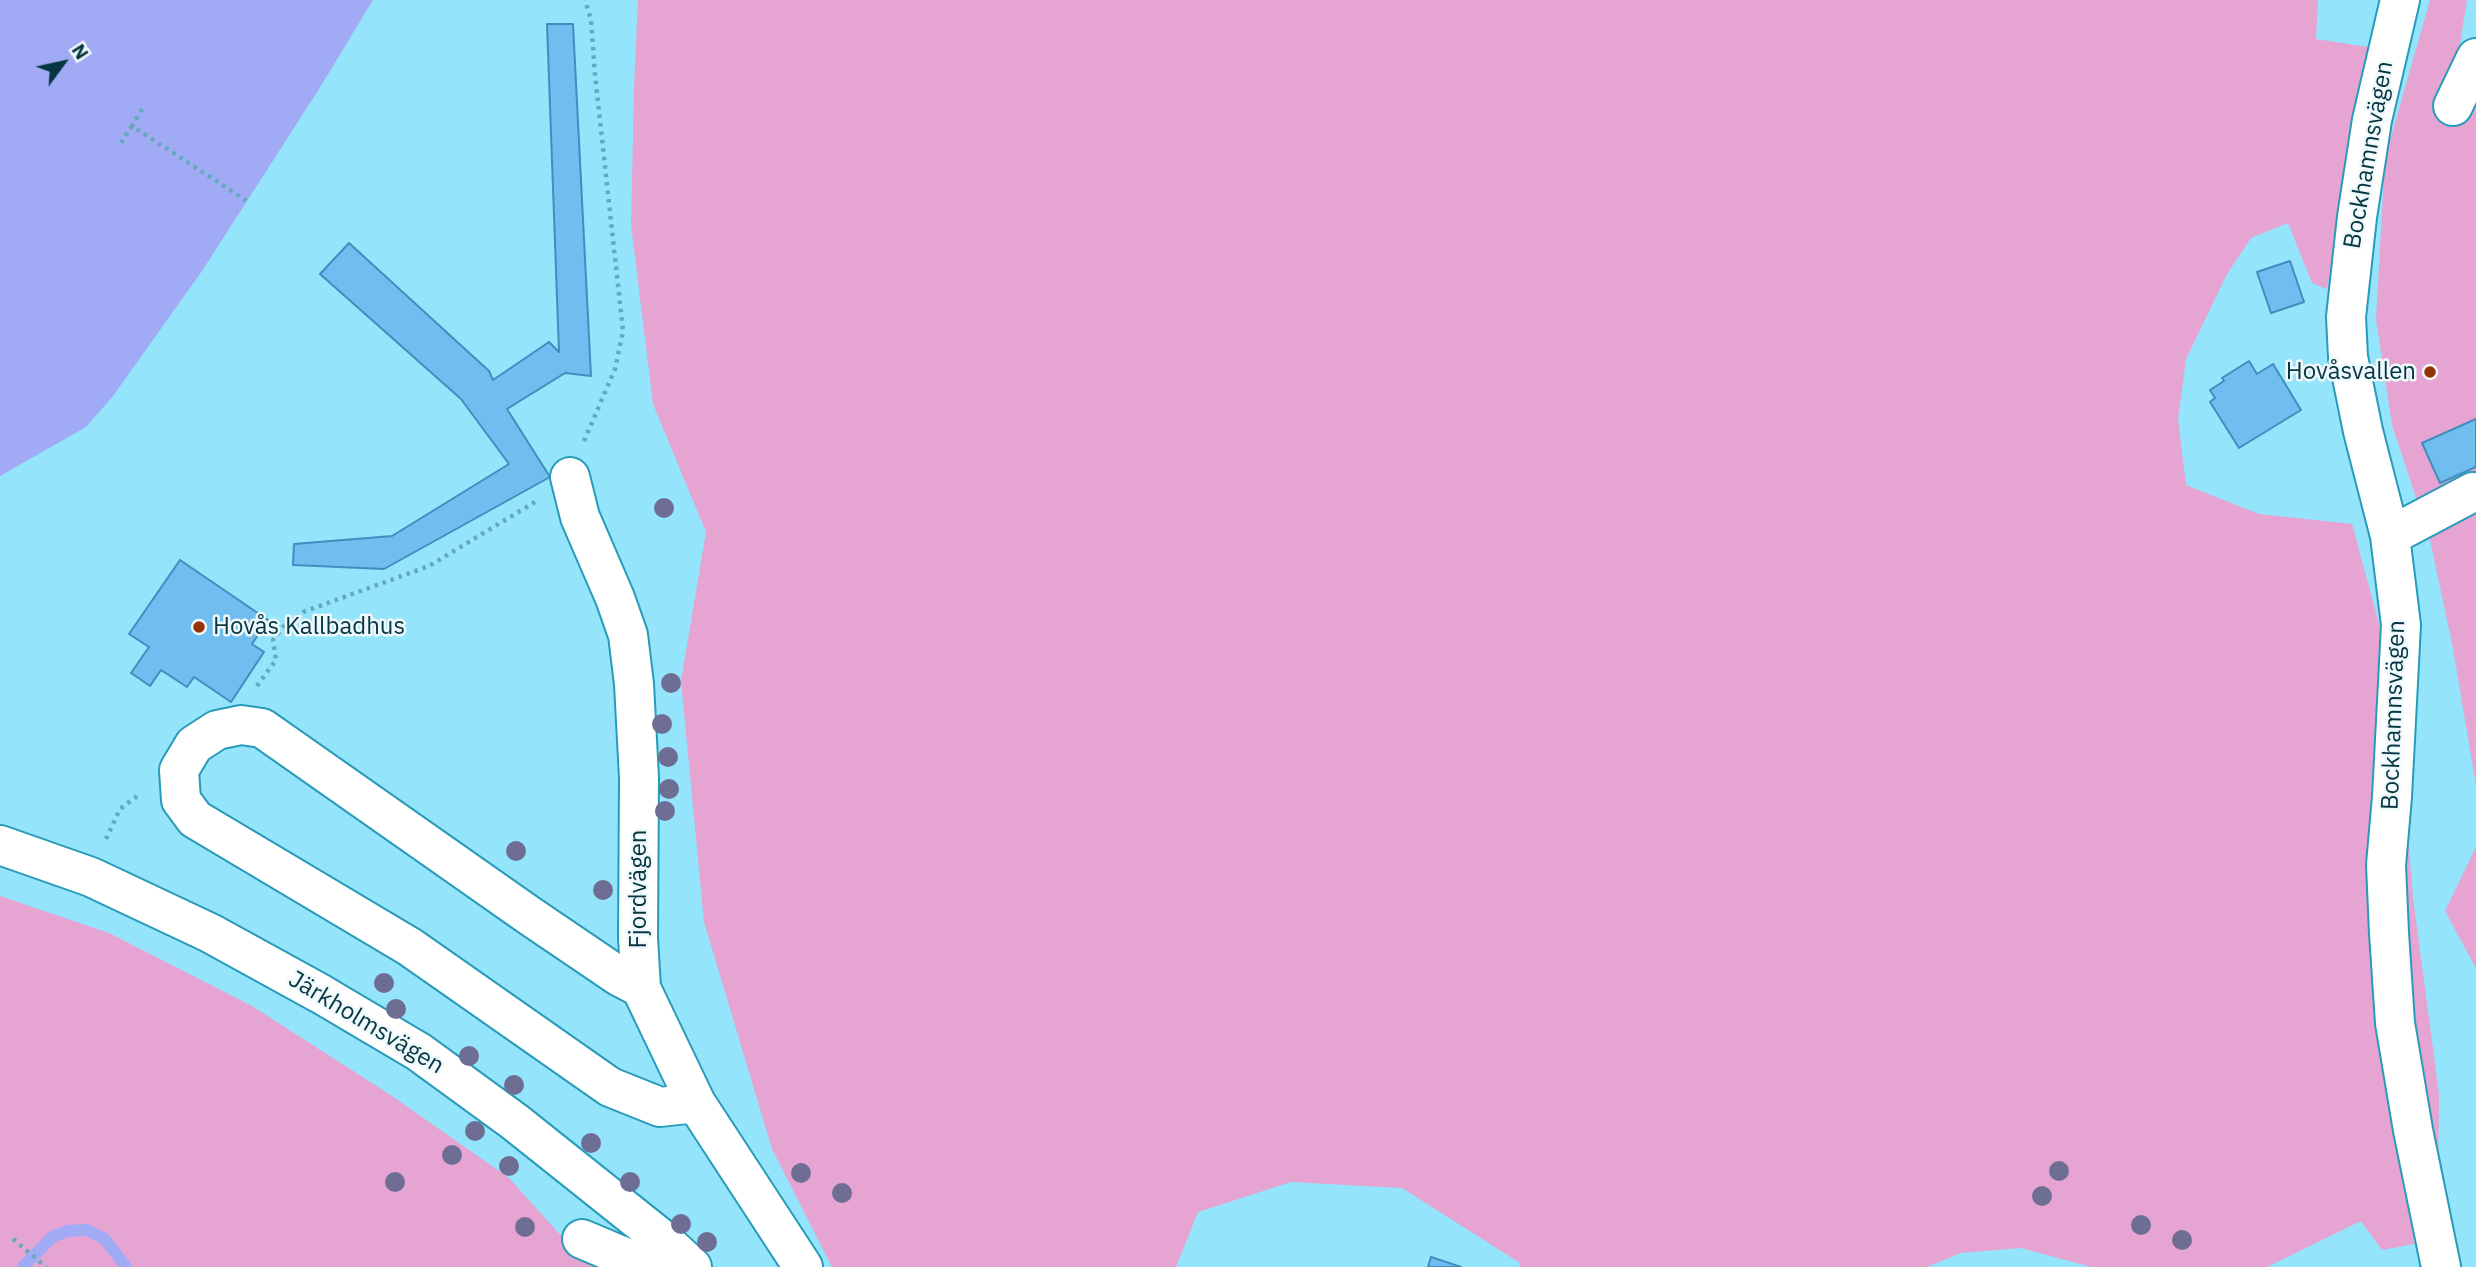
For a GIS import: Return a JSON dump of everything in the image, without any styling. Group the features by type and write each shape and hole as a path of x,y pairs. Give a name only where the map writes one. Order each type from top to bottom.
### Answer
{"street":[{"name":"Bockhamnsvägen","path":"2400,0 2372,120 2357,217 2346,317 2348,357 2390,537 2401,625 2386,865 2395,1023 2441,1267"},
{"path":"2453,106 2476,58"},
{"name":"Fjordvägen","path":"570,477 580,517 628,635 634,684 639,778 638,939 641,988 696,1103 803,1267"},
{"path":"2390,537 2473,492"},
{"path":"641,988 541,924 262,728 241,725 217,730 194,745 179,770 181,800 195,819 410,947 610,1087 660,1107 696,1103"},
{"name":"Järkholmsvägen","path":"0,845 91,877 210,933 419,1052 515,1122 663,1240 692,1267"},
{"path":"582,1239 648,1267"}],"path":[{"path":"217,730 221,721 242,709 276,660 272,640 283,627 303,612 429,566 570,477 615,369 623,331 595,75 592,20 585,0"},
{"path":"121,144 142,109"},
{"path":"132,126 247,201"},
{"path":"13,1239 46,1267"}],"shaded area":[{"path":"638,0 2318,0 2316,39 2374,48 2339,209 2327,289 2312,283 2288,223 2251,238 2227,274 2186,359 2178,419 2186,485 2259,514 2352,524 2384,642 2407,821 2413,898 2439,1094 2438,1219 2414,1244 2382,1250 2361,1221 2267,1267 2091,1267 2021,1248 1961,1253 1927,1267 1519,1267 1520,1263 1402,1188 1291,1182 1198,1212 1176,1267 832,1267 772,1149 704,922 681,681 706,532 653,404 631,225"},
{"name":"Hovåsvallen","path":"2430,0 2467,0 2455,74 2476,89 2476,785 2452,643 2430,540 2392,425 2376,319 2385,158"},
{"path":"2476,847 2476,968 2445,911"},
{"path":"0,896 109,933 252,1006 392,1096 509,1178 565,1240 611,1267 0,1267"}],"water":[{"path":"0,0 373,0 202,271 113,396 86,427 0,476"}],"building":[{"path":"547,24 573,24 591,376 565,373 507,409 550,477 384,569 293,565 294,544 392,536 509,464 461,399 320,274 349,243 489,371 493,380 549,342 559,352"},
{"path":"2290,261 2304,302 2271,313 2257,272"},
{"path":"2249,361 2257,374 2273,364 2301,410 2239,448 2210,402 2215,398 2210,390 2224,381 2222,378"},
{"path":"2476,419 2476,467 2440,483 2422,443"},
{"name":"Hovås Kallbadhus","path":"180,560 268,620 252,644 264,652 231,702 194,677 187,687 161,670 150,686 131,673 149,647 129,634"},
{"path":"1431,1257 1461,1267 1428,1267"}],"waterway":[{"path":"23,1267 52,1237 67,1231 87,1230 105,1239 126,1267"}],"place":[{"name":"Hovåsvallen","path":"2430,372"},
{"name":"Hovås Kallbadhus","path":"199,627"}]}
